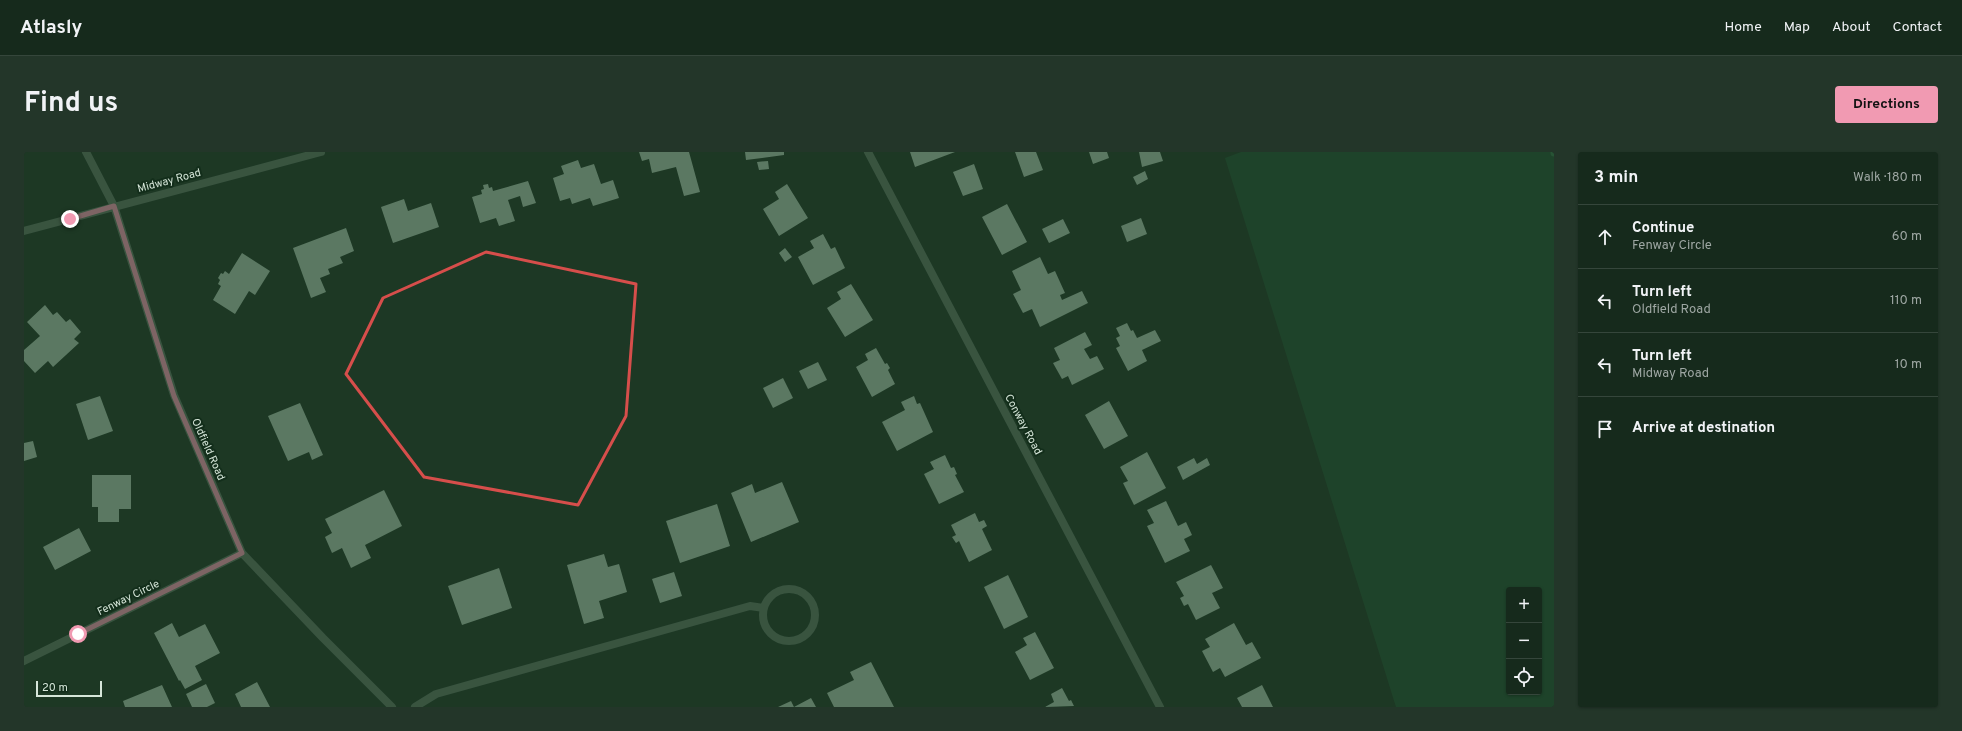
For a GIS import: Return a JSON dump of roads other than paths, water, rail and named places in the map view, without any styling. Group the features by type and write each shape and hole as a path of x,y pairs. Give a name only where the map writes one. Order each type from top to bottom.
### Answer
{"street":[{"name":"Oldfield Road","path":"86,152 114,206 174,396 242,553 323,638 392,707"},
{"name":"Midway Road","path":"24,232 114,206 321,152"},
{"name":"Conway Road","path":"868,152 1160,707"},
{"name":"Fenway Circle","path":"24,661 242,553"},
{"path":"786,589 797,590 806,594 812,602 816,612 815,622 810,631 802,638 792,642 782,641 773,636 766,628 763,618 764,608 768,599 776,592 786,589"},
{"path":"415,707 436,694 750,606 764,608"}]}
